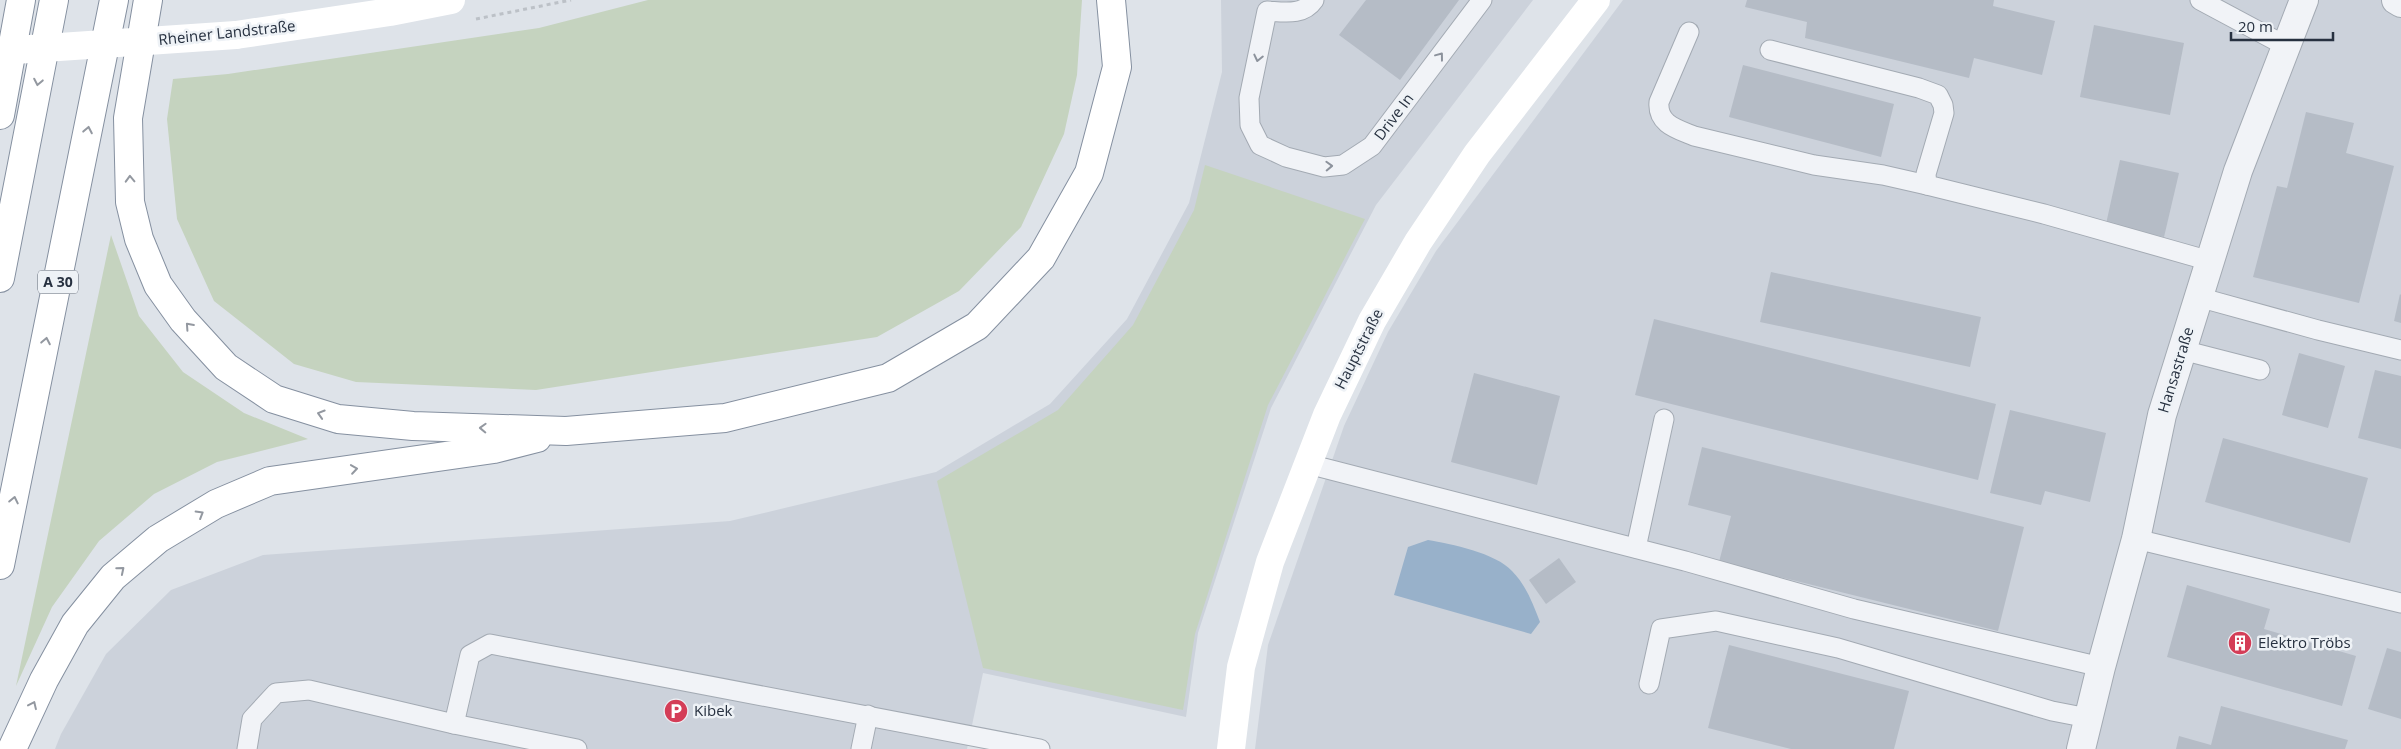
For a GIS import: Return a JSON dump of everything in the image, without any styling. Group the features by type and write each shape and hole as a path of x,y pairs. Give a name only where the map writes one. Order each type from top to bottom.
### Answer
{"main road":[{"path":"0,115 20,0"},
{"path":"0,278 54,0"},
{"name":"A 30","path":"0,564 114,0"},
{"path":"148,0 128,118 130,202 139,239 158,285 184,320 226,367 274,399 338,419 413,426 566,431 725,418 888,378 977,326 1041,258 1090,173 1117,67 1111,0"},
{"name":"Rheiner Landstraße","path":"0,51 236,35 390,12 451,0"},
{"path":"1104,0 1117,67"},
{"name":"Hauptstraße","path":"1231,749 1241,667 1270,562 1327,415 1372,321 1418,242 1477,154 1596,0"},
{"path":"12,749 44,680 75,624 113,577 158,539 216,504 270,481 494,450 566,431"}],"street":[{"name":"Hansastraße","path":"2081,749 2136,539 2162,415 2238,171 2304,0"},
{"path":"2396,0 2401,4"}],"lane":[{"name":"Drive In","path":"1314,0 1310,6 1293,13 1267,10 1250,98 1250,125 1260,144 1286,157 1324,168 1343,165 1372,146 1482,0"},
{"path":"2200,0 2286,46"},
{"path":"1689,32 1659,102 1658,112 1661,118 1669,124 1694,136 1814,165 1883,175 1927,185 2044,214 2210,261"},
{"path":"1770,50 1919,88 1938,95 1943,105 1944,113 1926,174 1927,185"},
{"path":"2198,297 2318,330 2401,350"},
{"path":"2182,350 2260,370"},
{"path":"1636,548 1664,419"},
{"path":"1308,464 1636,548 1854,609 2101,667"},
{"path":"2136,539 2401,602"},
{"path":"1649,684 1661,628 1716,621 1838,648 2052,711 2088,718"},
{"path":"454,724 470,655 490,644 1040,749"},
{"path":"247,749 252,720 276,693 309,690 454,724 577,749"},
{"path":"861,749 868,715"}],"shaded area":[{"path":"1221,0 1533,0 1376,205 1271,408 1198,633 1186,717 983,673 967,749 55,749 61,734 106,654 171,590 263,555 730,521 936,472 1050,404 1127,319 1189,203 1222,72"},
{"path":"1623,0 2401,0 2401,749 1255,749 1268,645 1344,426 1388,332 1436,251"}],"green space":[{"path":"648,0 1082,0 1077,75 1064,134 1021,227 959,291 877,337 536,390 356,382 294,364 214,301 177,219 167,119 173,79 228,74 539,28"},
{"path":"1205,165 1365,219 1268,405 1195,634 1183,710 983,668 937,481 1058,410 1133,325 1194,210"},
{"path":"111,235 139,316 183,372 244,413 308,439 217,462 154,494 99,541 52,607 16,686"}],"water":[{"path":"1428,540 1484,554 1512,571 1525,589 1540,622 1531,634 1394,595 1408,547"}],"building":[{"path":"1366,0 1459,0 1400,80 1339,35"},
{"path":"1747,0 1994,0 1993,6 2055,21 2042,75 1974,58 1969,78 1805,38 1807,22 1745,7"},
{"path":"2094,25 2184,43 2170,115 2080,97"},
{"path":"1743,65 1894,104 1881,157 1729,117"},
{"path":"2306,112 2354,123 2346,153 2394,166 2359,303 2253,277 2277,186 2287,188"},
{"path":"2120,160 2179,173 2164,237 2106,224"},
{"path":"1771,272 1981,317 1970,367 1760,322"},
{"path":"2401,295 2401,323 2394,321"},
{"path":"1654,319 1996,404 1978,480 1635,395"},
{"path":"2299,353 2345,366 2328,428 2282,415"},
{"path":"2375,370 2401,376 2401,449 2358,438"},
{"path":"1474,373 1560,396 1537,485 1451,462"},
{"path":"2010,410 2106,433 2090,502 2045,491 2041,505 1990,493"},
{"path":"2223,438 2368,478 2350,543 2205,502"},
{"path":"1702,447 2024,527 1998,631 1719,562 1731,516 1688,505"},
{"path":"1559,558 1576,582 1546,604 1529,580"},
{"name":"Elektro Tröbs","path":"2187,585 2270,609 2264,629 2356,656 2342,706 2167,657"},
{"path":"1729,645 1909,691 1894,749 1791,749 1708,728"},
{"path":"2387,648 2401,652 2401,719 2368,709"},
{"path":"2221,706 2348,740 2345,749 2176,749 2179,736 2211,745"}],"place":[{"name":"Elektro Tröbs","path":"2240,643"},
{"name":"Kibek","path":"676,711"}]}
